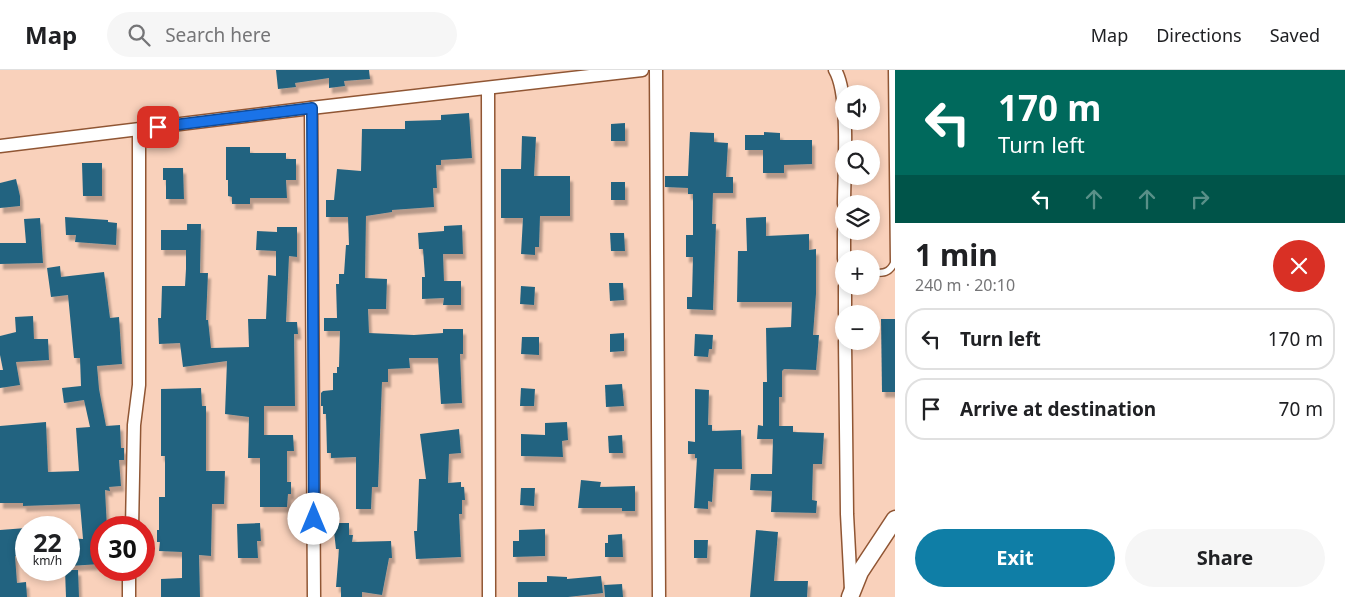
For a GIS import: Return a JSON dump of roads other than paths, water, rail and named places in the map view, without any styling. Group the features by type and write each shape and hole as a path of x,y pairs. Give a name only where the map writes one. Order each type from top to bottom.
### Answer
{"street":[{"path":"0,146 642,70"},
{"path":"656,70 659,597"},
{"path":"835,70 840,82 843,105 844,195"},
{"path":"488,89 489,597"},
{"path":"312,108 314,597"},
{"path":"132,516 134,426 138,385 138,130"},
{"path":"845,350 847,514 851,595"},
{"path":"851,595 860,572 895,519"},
{"path":"128,597 129,581"}],"lane":[{"path":"880,274 884,274 891,269 894,262 892,70"}]}
